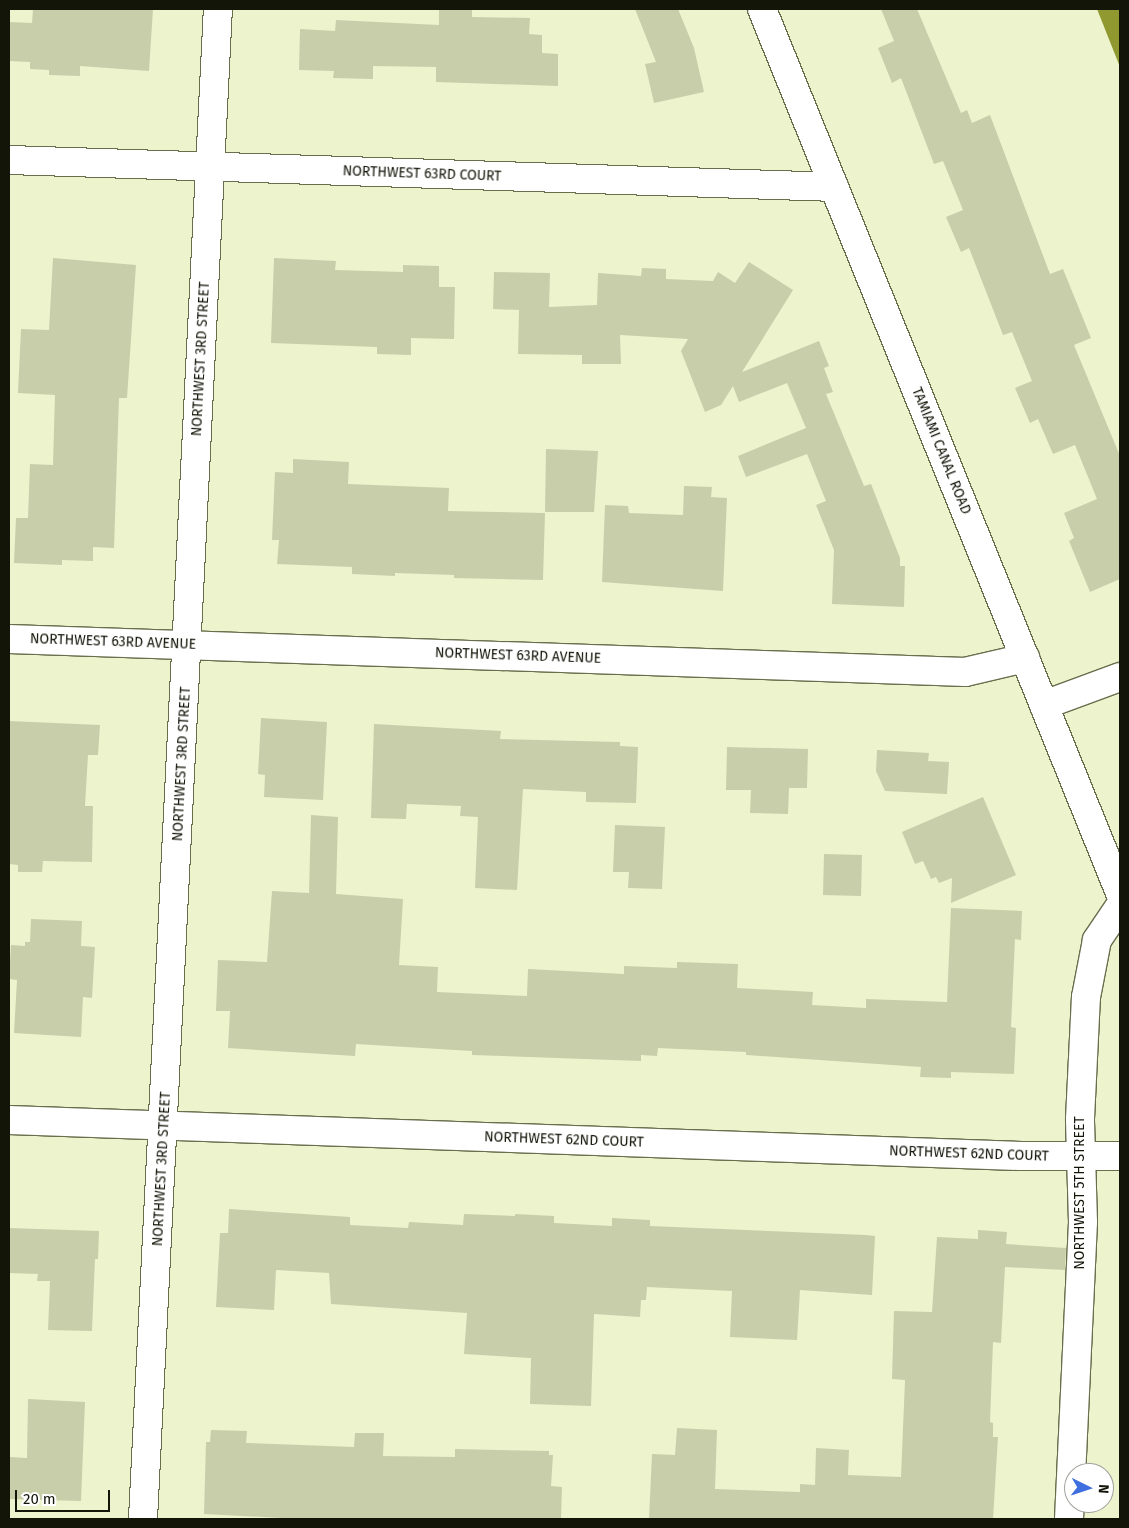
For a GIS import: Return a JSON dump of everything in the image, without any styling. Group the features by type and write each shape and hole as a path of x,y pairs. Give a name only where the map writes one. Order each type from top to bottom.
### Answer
{"street":[{"name":"NORTHWEST 3RD STREET","path":"143,1519 188,644 209,166 218,9"},
{"name":"TAMIAMI CANAL ROAD","path":"762,9 1120,893"},
{"name":"NORTHWEST 63RD COURT","path":"9,160 834,187"},
{"name":"NORTHWEST 63RD AVENUE","path":"9,639 965,672 1025,658"},
{"path":"1044,705 1120,677"},
{"name":"NORTHWEST 5TH STREET","path":"1069,1519 1083,1222 1080,1119 1091,968 1097,940 1120,906"},
{"name":"NORTHWEST 62ND COURT","path":"9,1120 1081,1157 1120,1156"}],"shaded area":[{"path":"1097,9 1120,9 1120,67"}],"building":[{"path":"33,9 153,9 149,71 80,66 80,76 49,75 49,70 30,69 30,62 9,61 9,22 32,23"},
{"path":"439,9 472,9 472,17 530,18 529,34 542,35 542,53 558,54 558,86 436,82 436,67 373,66 373,79 333,78 334,71 299,70 300,29 335,31 336,20 439,25"},
{"path":"635,9 678,9 694,48 704,92 654,103 645,64 656,62"},
{"path":"881,9 917,9 961,113 967,110 972,123 990,115 1050,274 1063,269 1091,338 1074,345 1120,456 1120,579 1090,592 1069,541 1074,538 1064,513 1097,499 1075,445 1053,454 1038,419 1030,423 1015,388 1032,381 1012,332 1003,335 969,248 961,252 946,217 963,210 943,161 934,164 901,78 892,83 878,48 894,41"},
{"path":"53,258 136,265 127,398 119,398 114,548 93,547 93,561 62,560 62,565 14,563 16,518 28,518 30,464 53,465 55,395 18,393 21,329 49,330"},
{"path":"274,258 336,261 335,270 403,272 403,265 439,266 439,287 455,287 454,339 411,338 411,355 377,354 377,347 271,343"},
{"path":"749,262 793,290 742,372 819,341 829,366 824,368 833,392 826,394 864,486 871,484 900,558 900,566 905,566 904,607 832,604 834,550 816,505 826,501 807,454 746,477 738,456 806,428 787,383 739,402 733,386 721,405 705,412 681,351 688,339 620,335 621,364 582,364 582,355 518,354 519,310 493,309 494,272 550,273 549,307 597,305 598,273 641,276 642,268 666,269 666,279 713,281 718,272 735,283"},
{"path":"546,449 598,451 594,512 545,512"},
{"path":"293,459 349,462 348,484 449,488 448,511 545,513 543,580 454,578 454,575 395,573 395,576 352,574 352,567 277,564 279,540 272,540 275,472 293,473"},
{"path":"684,486 712,487 711,497 727,498 723,591 602,582 605,505 628,506 629,513 683,515"},
{"path":"261,718 327,722 323,800 264,797 265,775 258,774"},
{"path":"9,721 100,725 98,755 88,755 85,806 93,806 92,862 43,861 42,872 18,872 18,865 9,864"},
{"path":"374,724 501,731 500,739 620,742 620,746 638,747 636,803 586,802 586,792 523,789 517,890 475,888 478,817 460,816 461,806 407,804 406,819 371,818"},
{"path":"727,747 808,749 807,788 789,788 788,814 750,813 751,790 726,790"},
{"path":"877,750 929,753 928,761 949,762 947,794 885,791 876,771"},
{"path":"983,797 1016,875 951,903 952,878 939,883 936,877 931,879 923,861 915,864 902,832"},
{"path":"311,815 338,817 336,894 403,899 399,965 438,967 437,992 527,996 528,969 624,974 624,966 677,968 677,962 738,964 737,988 813,992 812,1005 866,1008 866,999 947,1002 951,908 1022,911 1021,940 1015,939 1011,1027 1016,1028 1014,1074 951,1072 951,1078 920,1077 921,1067 746,1055 746,1052 658,1048 657,1056 641,1055 641,1061 472,1055 472,1051 356,1044 355,1056 228,1048 230,1011 216,1011 218,960 267,962 272,891 309,893"},
{"path":"615,825 665,827 662,889 628,888 629,872 613,872"},
{"path":"824,854 862,855 861,896 823,895"},
{"path":"31,919 82,921 81,946 95,947 92,998 83,997 81,1037 14,1033 17,980 9,979 11,945 25,946 25,942 30,942"},
{"path":"229,1209 350,1217 350,1225 408,1228 409,1222 463,1225 464,1214 515,1216 515,1214 554,1216 554,1223 612,1226 612,1218 650,1220 650,1226 875,1236 872,1295 800,1290 797,1340 730,1337 732,1291 647,1287 646,1300 641,1300 640,1317 594,1314 591,1406 530,1404 531,1358 464,1354 467,1313 331,1304 329,1273 276,1270 274,1310 216,1307 220,1233 228,1233"},
{"path":"9,1228 99,1231 98,1259 95,1259 92,1331 48,1330 50,1281 37,1281 38,1274 9,1273"},
{"path":"978,1230 1007,1232 1006,1244 1066,1248 1065,1270 1005,1267 1001,1343 993,1342 990,1422 993,1423 993,1437 998,1437 993,1519 649,1519 652,1454 675,1455 677,1428 717,1430 715,1489 800,1492 800,1484 815,1485 816,1448 849,1450 848,1475 901,1477 905,1380 892,1379 894,1311 932,1312 937,1237 978,1239"},
{"path":"28,1399 85,1402 81,1501 9,1499 9,1457 27,1458"},
{"path":"211,1430 247,1431 246,1443 354,1447 355,1433 384,1433 383,1456 455,1457 455,1449 549,1451 549,1455 553,1455 551,1486 562,1487 561,1519 300,1519 204,1514 206,1442 210,1442"}]}
